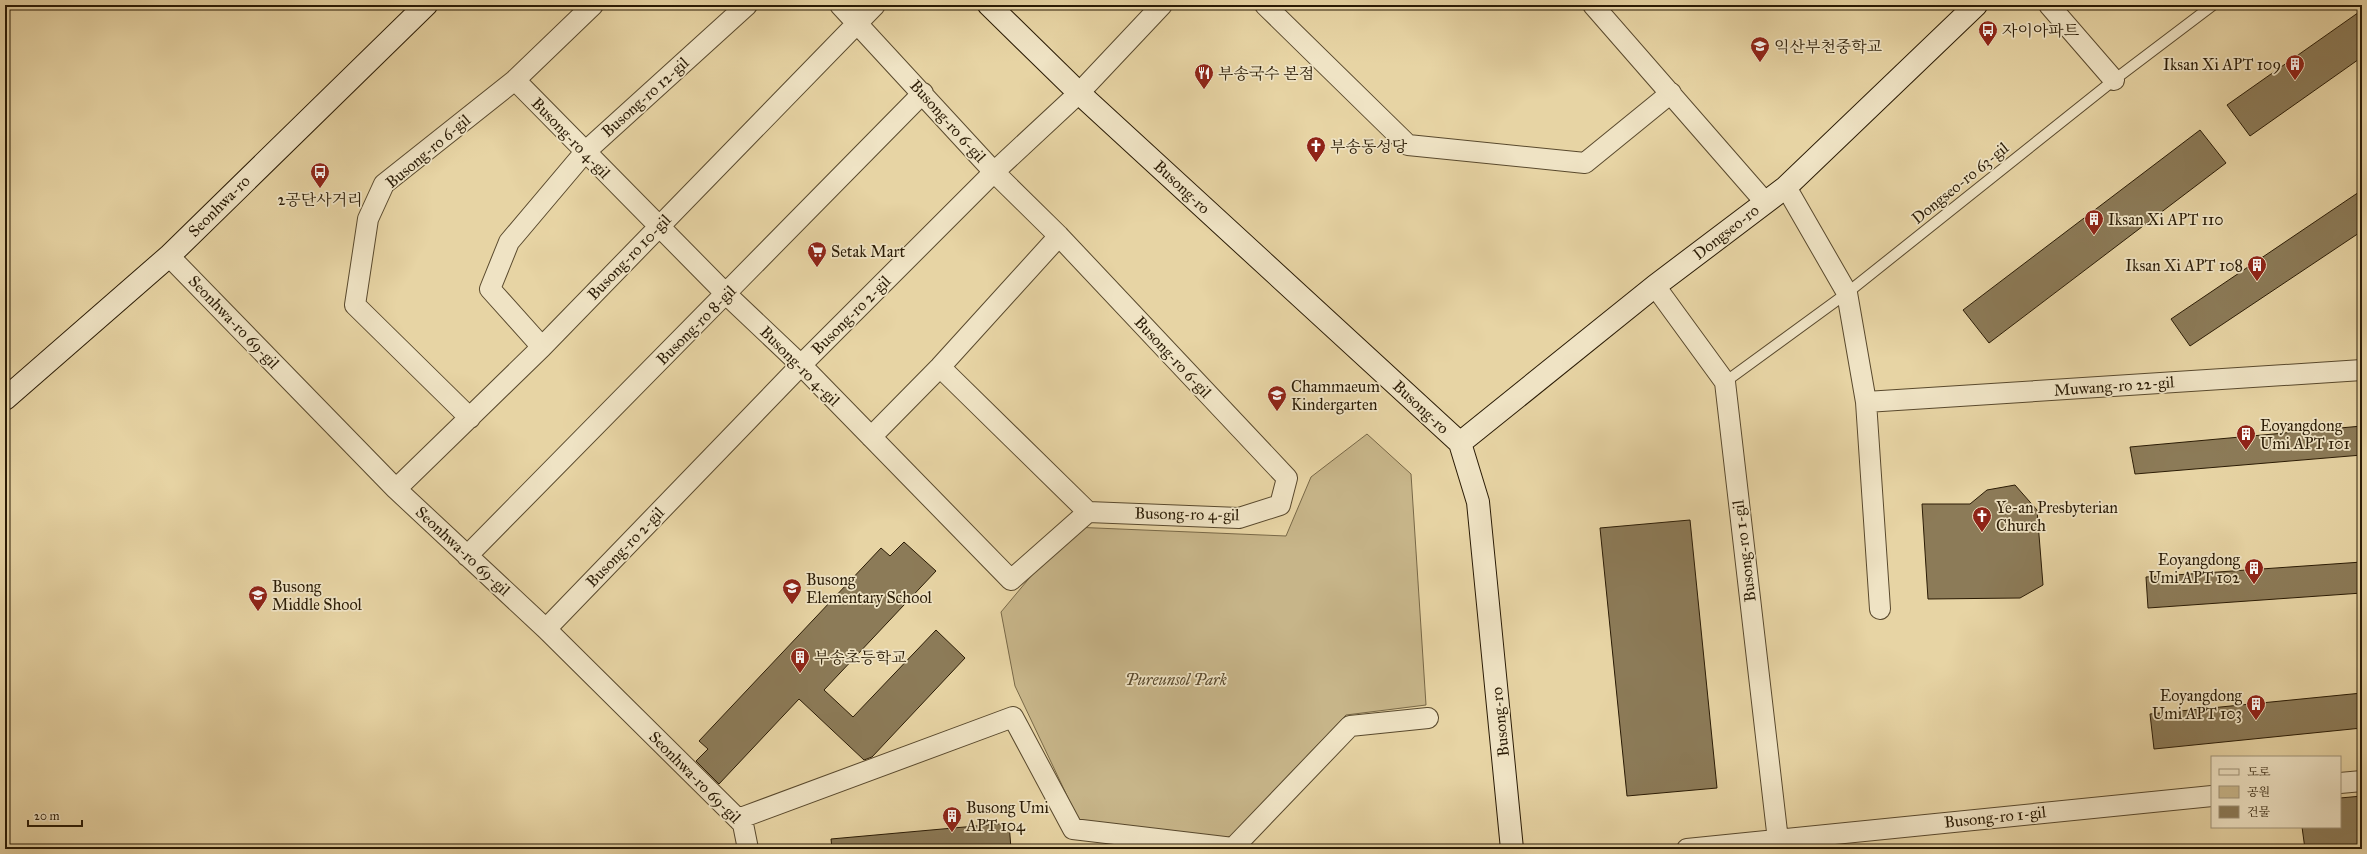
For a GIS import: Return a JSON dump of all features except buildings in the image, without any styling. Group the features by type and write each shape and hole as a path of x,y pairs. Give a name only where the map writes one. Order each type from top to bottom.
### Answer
{"street":[{"name":"Seonhwa-ro","path":"5,399 169,256 426,5"},
{"name":"Busong-ro 6-gil","path":"470,418 355,305 368,220 384,184 515,80 593,5"},
{"name":"Busong-ro 12-gil","path":"542,347 490,290 509,242 584,152 747,5"},
{"name":"Busong-ro 6-gil","path":"840,5 858,22 994,172 1058,236 1287,478"},
{"name":"Busong-ro 10-gil","path":"396,489 542,347 658,226 875,5"},
{"name":"Busong-ro","path":"989,5 1079,93 1460,443 1478,502 1512,849"},
{"path":"1079,93 1162,5"},
{"path":"1265,5 1408,145 1586,163 1671,93"},
{"path":"1593,5 1765,202"},
{"name":"Dongseo-ro","path":"1460,443 1655,286 1786,186 1976,5"},
{"path":"2049,5 2114,80"},
{"name":"Busong-ro 4-gil","path":"515,80 584,152 726,294 800,365 1011,580 1088,512 1239,518 1280,505 1287,478"},
{"name":"Busong-ro 8-gil","path":"467,556 923,93"},
{"name":"Busong-ro 2-gil","path":"546,629 800,365 994,172 1079,93"},
{"path":"1786,186 1847,292 1866,402 1880,609"},
{"path":"871,437 940,367 1058,236"},
{"name":"Seonhwa-ro 69-gil","path":"169,256 396,489 546,629 743,824 748,849"},
{"name":"Busong-ro 1-gil","path":"1655,286 1725,382 1778,844"},
{"path":"940,367 1088,512"},
{"name":"Muwang-ro 22-gil","path":"1866,402 2362,370"},
{"path":"738,820 1013,717 1073,829 1233,848 1350,726 1428,718"},
{"path":"2341,783 2362,781"},
{"name":"Busong-ro 1-gil","path":"1687,849 1778,844 2211,796"}],"lane":[{"name":"Dongseo-ro 63-gil","path":"1725,382 1847,292 2114,80 2213,5"}],"green space":[{"name":"Pureunsol Park","path":"1367,434 1411,474 1426,705 1346,715 1228,839 1079,821 1015,686 1001,612 1072,527 1286,536 1311,477"}],"place":[{"name":"자이아파트","path":"1988,47"},
{"name":"익산부천중학교","path":"1760,63"},
{"name":"Iksan Xi APT 109","path":"2295,81"},
{"name":"부송국수 본점","path":"1204,90"},
{"name":"부송동성당","path":"1316,163"},
{"name":"2공단사거리","path":"320,189"},
{"name":"Iksan Xi APT 110","path":"2094,236"},
{"name":"Setak Mart","path":"817,268"},
{"name":"Iksan Xi APT 108","path":"2257,282"},
{"name":"Chammaeum Kindergarten","path":"1277,412"},
{"name":"Eoyangdong Umi APT 101","path":"2246,451"},
{"name":"Ye-an Presbyterian Church","path":"1982,533"},
{"name":"Eoyangdong Umi APT 102","path":"2254,585"},
{"name":"Busong Elementary School","path":"792,605"},
{"name":"Busong Middle Shool","path":"258,612"},
{"name":"부송초등학교","path":"800,674"},
{"name":"Eoyangdong Umi APT 103","path":"2256,721"},
{"name":"Busong Umi APT 104","path":"952,833"}]}
